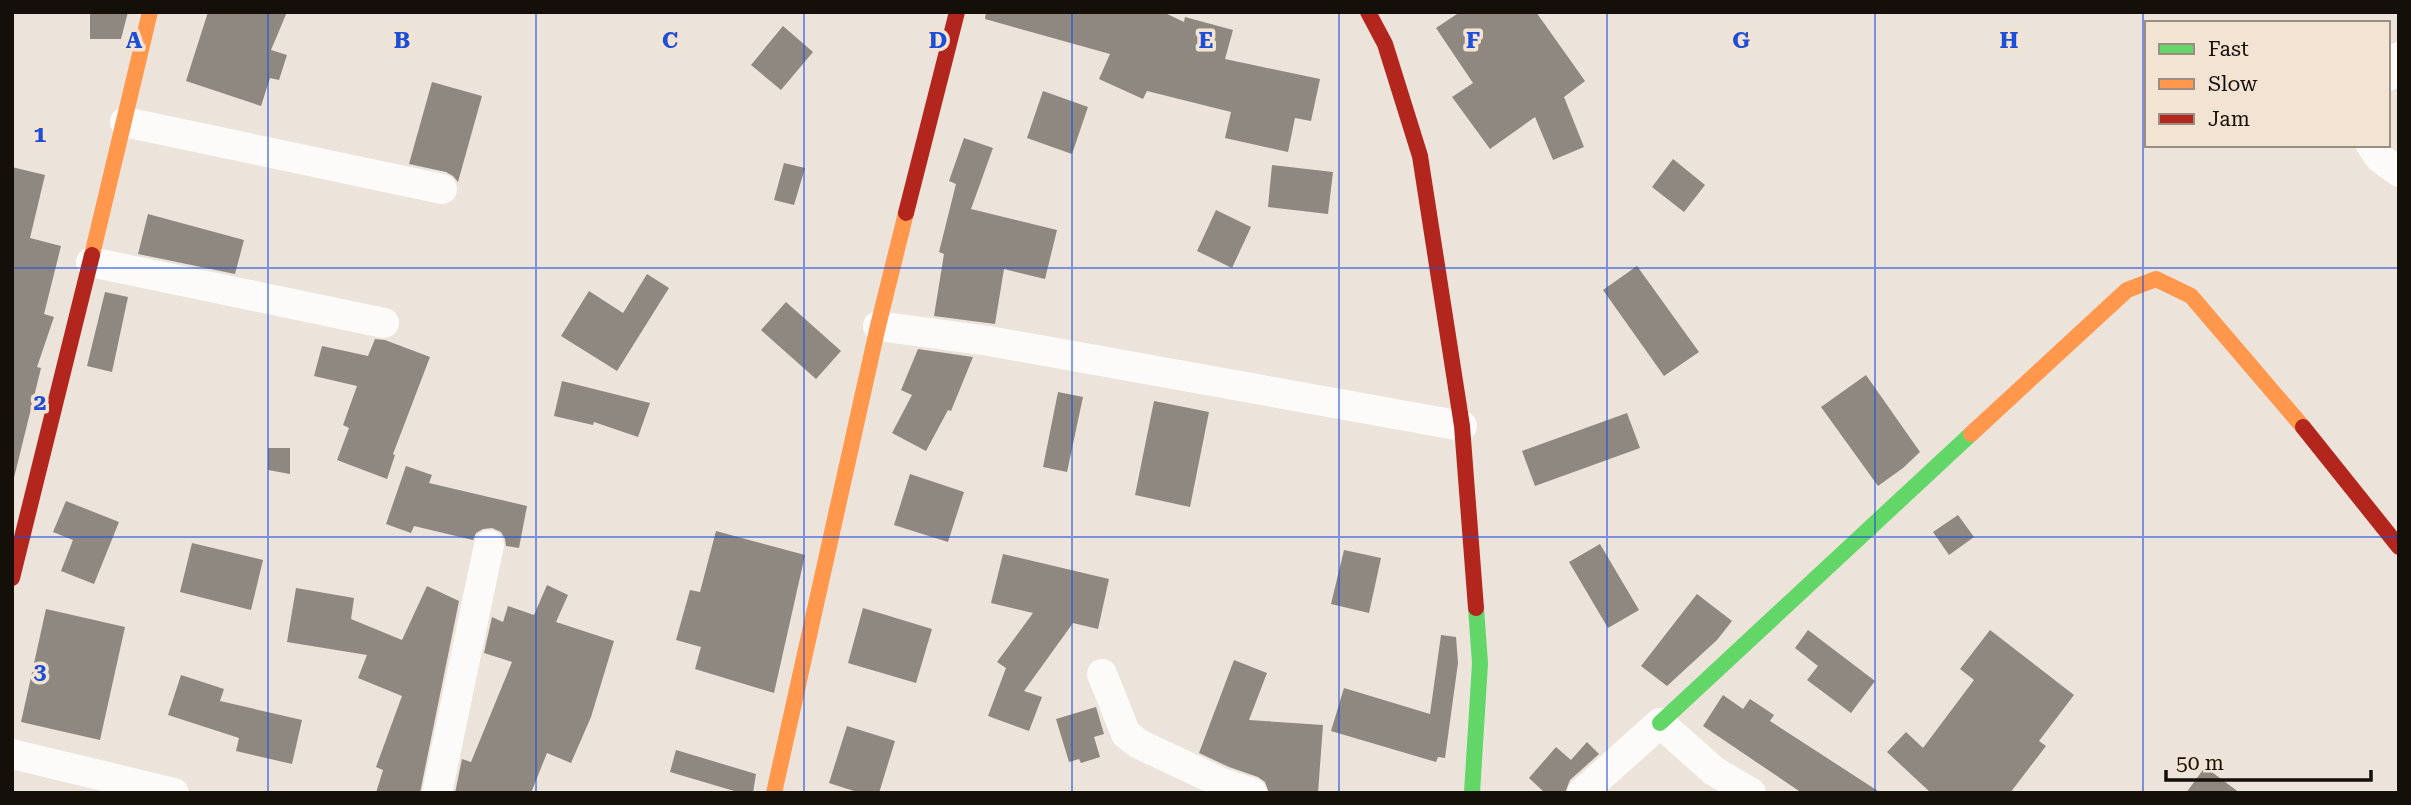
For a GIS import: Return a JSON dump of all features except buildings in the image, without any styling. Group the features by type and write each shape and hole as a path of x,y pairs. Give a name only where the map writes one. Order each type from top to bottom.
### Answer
{"street":[{"path":"12,578 150,12"},
{"path":"774,793 878,326 957,12"},
{"path":"1367,12 1385,44 1420,156 1462,426 1480,663 1472,793"},
{"path":"125,122 442,189"},
{"path":"2373,147 2381,158 2399,172"},
{"path":"91,262 384,323"},
{"path":"1582,793 2127,290 2156,279 2191,296 2292,414 2399,547"},
{"path":"878,326 989,341 1462,426"},
{"path":"438,793 489,545"},
{"path":"1102,674 1126,734 1139,744 1222,783 1252,793"},
{"path":"1660,723 1714,771 1751,793"},
{"path":"12,754 174,793"}],"traffic: fast":[{"path":"1660,723 1971,434"},
{"path":"1472,793 1480,663 1476,608"}],"traffic: slow":[{"path":"92,255 150,12"},
{"path":"774,793 878,326 906,213"},
{"path":"1971,434 2127,290 2156,279 2191,296 2303,427"}],"traffic: jam":[{"path":"906,213 957,12"},
{"path":"1368,12 1385,44 1420,156 1462,426 1476,608"},
{"path":"12,578 92,255"},
{"path":"2303,427 2399,547"}]}
